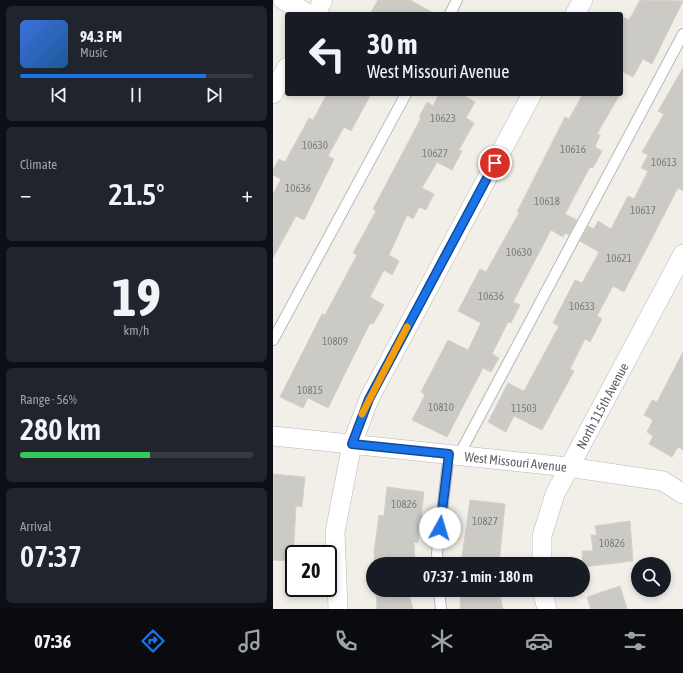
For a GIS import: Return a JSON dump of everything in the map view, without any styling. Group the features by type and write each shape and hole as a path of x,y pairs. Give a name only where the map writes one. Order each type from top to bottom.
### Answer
{"street":[{"path":"283,0 305,12"},
{"path":"317,12 323,0"},
{"path":"576,12 583,0"},
{"path":"273,94 285,72"},
{"path":"338,609 335,532 352,444 369,399 532,96"},
{"name":"North 115th Avenue","path":"542,557 542,536 555,494 568,467 683,254"},
{"name":"West Missouri Avenue","path":"273,436 568,467 663,481 683,494"},
{"path":"544,597 547,609"}],"lane":[{"path":"450,12 457,0"},
{"path":"437,557 454,455 683,34"},
{"path":"273,340 405,96"},
{"path":"440,597 441,609"}],"building":[{"path":"378,0 410,0 431,12 371,12"},
{"path":"640,0 683,1 652,64 643,59 633,77 623,72 623,17 629,20"},
{"path":"683,68 683,191 678,188 624,292 613,286 597,316 602,319 590,342 585,339 570,369 574,371 542,430 514,416 506,432 488,422 508,383 524,391 559,326 553,323 575,280 582,283 599,252 580,241 588,226 594,229 598,221 611,229 628,196 634,199 648,171 641,168 648,155 642,152 664,114 658,111"},
{"path":"326,96 370,96 351,131 344,127 328,156 334,159 304,220 296,216 273,258 273,194 281,179 273,175 273,170 279,159 285,162 309,118 313,120"},
{"path":"438,96 464,96 475,102 466,118 474,123 459,150 462,151 452,170 437,162 422,188 434,194 426,210 419,207 413,219 407,215 389,255 399,261 392,275 384,270 370,297 384,305 373,324 370,323 328,408 308,398 303,408 280,397 322,314 325,315 357,255 353,253 376,211 373,209 421,118 419,117 427,102 433,106"},
{"path":"582,96 619,96 597,134 600,135 595,147 602,151 593,168 590,167 565,214 577,220 569,235 565,233 563,237 551,230 513,302 520,305 511,323 508,322 492,354 499,358 491,372 483,368 447,437 412,420 425,395 421,392 448,340 468,350 481,323 458,311 480,269 486,272 519,213 517,212 565,117 569,119"},
{"path":"683,352 683,450 678,447 672,457 649,444 653,436 647,432 653,420 644,415 652,400 657,402"},
{"path":"273,474 305,477 302,507 296,506 294,545 285,545 285,561 273,560"},
{"path":"387,487 424,492 418,543 414,542 415,557 374,557 379,515 384,516"},
{"path":"470,500 505,504 500,557 462,557"},
{"path":"630,521 633,557 631,557 631,561 590,566 590,557 582,557 582,551 593,551 591,535 597,535 595,526"},
{"path":"620,586 627,609 591,609 587,597"},
{"path":"376,597 410,597 413,609 377,609"},
{"path":"461,597 500,597 503,609 460,609"}],"slow traffic":[{"path":"362,414 407,327"}],"route":[{"path":"440,528 449,454 352,444 369,399 495,163"}]}
